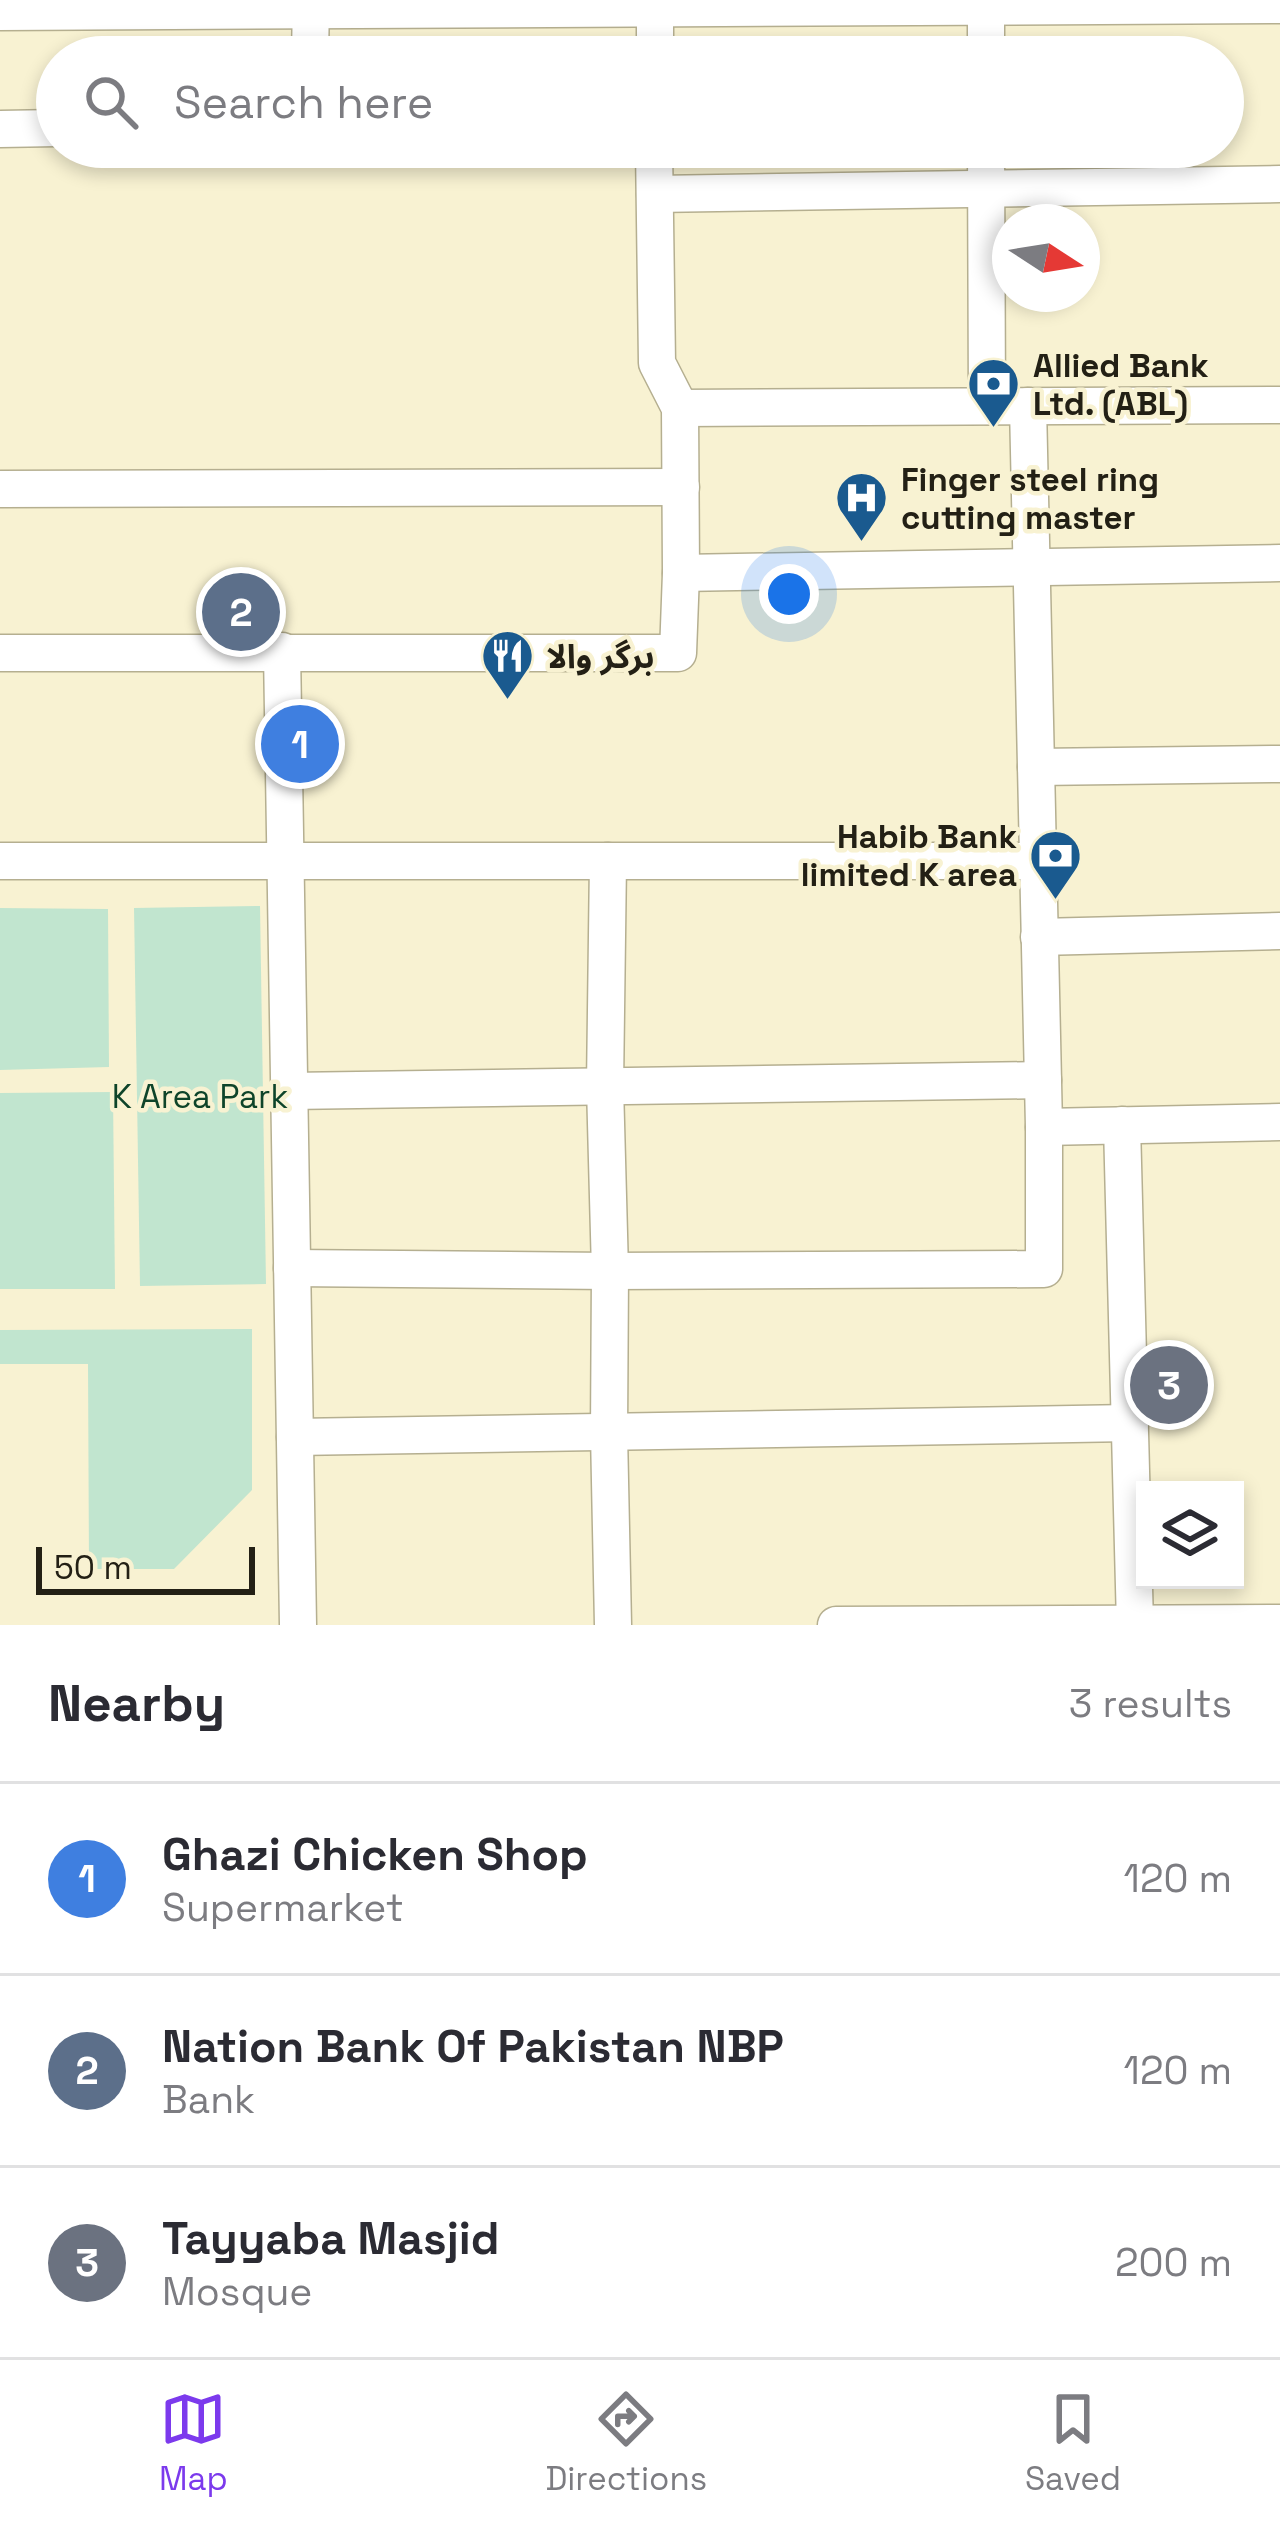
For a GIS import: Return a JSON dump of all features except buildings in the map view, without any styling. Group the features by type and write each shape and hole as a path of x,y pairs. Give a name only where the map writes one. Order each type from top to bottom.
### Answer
{"street":[{"path":"986,3 986,36"},
{"path":"655,4 655,36"},
{"path":"0,12 311,5 1280,5"},
{"path":"310,36 311,5"},
{"path":"0,128 36,128"},
{"path":"0,653 678,653 680,408 657,363 654,168"},
{"path":"986,168 987,406"},
{"path":"655,194 1280,184"},
{"path":"680,408 1280,405"},
{"path":"292,1268 1044,1269 1028,406"},
{"path":"0,489 681,487"},
{"path":"681,573 1280,563"},
{"path":"283,651 298,1625"},
{"path":"1036,767 1280,764"},
{"path":"0,861 1038,861"},
{"path":"608,861 604,1086 614,1625"},
{"path":"1040,937 1280,931"},
{"path":"290,1091 1043,1080"},
{"path":"1044,1127 1280,1122"},
{"path":"1121,1125 1135,1624"},
{"path":"295,1436 1130,1423"},
{"path":"836,1625 1280,1623"}],"green space":[{"name":"K Area Park","path":"260,906 266,1284 140,1286 134,908"},
{"path":"0,908 108,909 109,1067 0,1070"},
{"path":"113,1092 115,1289 0,1289 0,1093"},
{"path":"252,1329 252,1490 174,1569 89,1569 88,1364 0,1364 0,1330"}],"place":[{"name":"Allied Bank Ltd. (ABL)","path":"994,430"},
{"name":"Finger steel ring cutting master","path":"862,544"},
{"name":"Nation Bank Of Pakistan NBP","path":"241,612"},
{"name":"برگر والا","path":"507,702"},
{"name":"Ghazi Chicken Shop","path":"300,744"},
{"name":"Habib Bank limited K area","path":"1056,901"},
{"name":"Tayyaba Masjid","path":"1169,1385"}]}
